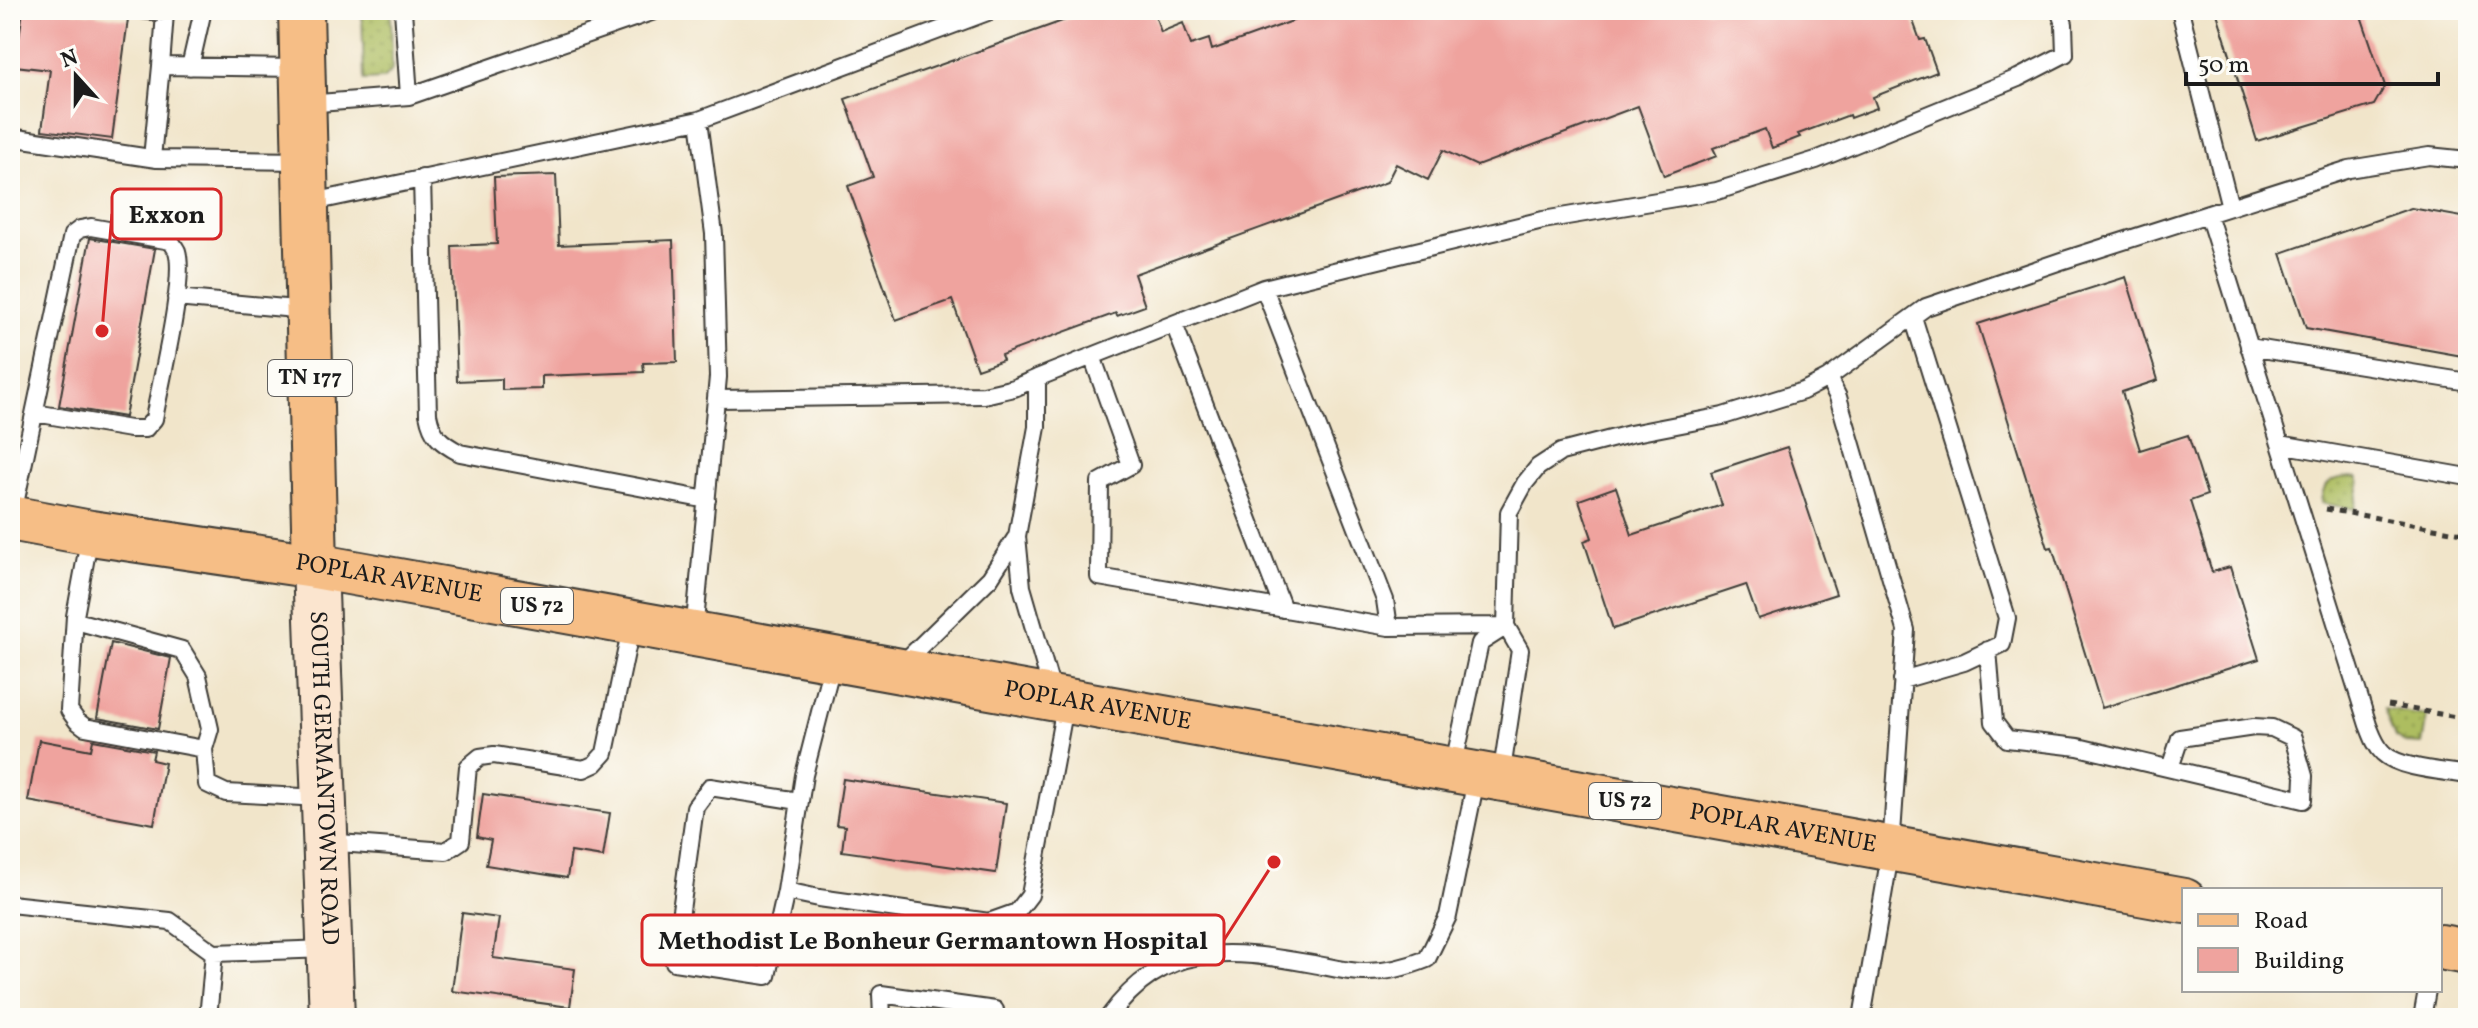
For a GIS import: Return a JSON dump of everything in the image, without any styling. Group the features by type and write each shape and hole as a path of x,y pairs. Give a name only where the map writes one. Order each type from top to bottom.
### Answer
{"main road":[{"name":"SOUTH GERMANTOWN ROAD","path":"301,10 315,566"},
{"name":"POPLAR AVENUE","path":"11,518 315,566 2182,901"},
{"path":"2442,947 2468,952"}],"street":[{"name":"SOUTH GERMANTOWN ROAD","path":"315,566 332,1018"}],"lane":[{"path":"142,10 165,13 152,158"},
{"path":"190,67 203,10"},
{"path":"403,10 409,96"},
{"path":"161,66 190,67 304,86 409,96 657,10"},
{"path":"10,137 306,182 422,178 699,120 993,10"},
{"path":"717,399 984,395 1014,388 1264,288 1543,220 1717,191 1816,160 2018,78 2065,54 2064,24 2059,10"},
{"path":"2180,10 2230,207"},
{"path":"694,634 718,377 714,234 699,120"},
{"path":"1108,1018 1119,1003 1152,972 1199,954 1254,954 1364,973 1396,971 1427,959 1448,916 1477,775 1520,650 1506,626 1509,512 1538,467 1561,452 1630,434 1723,416 1803,391 1828,378 1926,307 2208,214 2349,169 2429,156 2468,160"},
{"path":"422,178 428,414 430,429 440,442 460,453 707,500"},
{"path":"2208,214 2375,743 2396,762 2468,775"},
{"path":"11,518 72,235 80,229 91,227 171,241 177,250 179,265 176,298 154,419 145,429 130,429 35,413"},
{"path":"1264,288 1385,600 1389,627"},
{"path":"176,298 309,310"},
{"path":"1902,680 1964,662 2002,644 2007,618 1913,317"},
{"path":"1174,324 1283,609"},
{"path":"2249,347 2468,382"},
{"path":"1092,356 1131,465 1100,482 1099,577 1389,627 1506,626"},
{"path":"786,891 989,922 1017,912 1030,895 1060,700 1022,587 1017,536 1037,427 1037,378"},
{"path":"1828,378 1838,397 1906,630 1891,849 1862,1018"},
{"path":"2280,444 2468,477"},
{"path":"91,533 72,637 69,710 85,727 204,749"},
{"path":"895,671 990,578 1017,536"},
{"path":"76,621 182,650 198,676 210,729 204,749 207,784 226,793 323,798"},
{"path":"324,842 446,851 461,841 468,767 480,757 494,755 584,769 595,764 605,753 632,623"},
{"path":"1477,775 1480,643 1506,626"},
{"path":"1988,650 1994,722 2007,739 2078,747 2303,800 2304,776 2293,738 2272,728 2254,727 2180,738 2170,768"},
{"path":"799,801 710,787 695,807 674,962 767,976 786,891 799,801 833,659"},
{"path":"10,904 170,921 214,953 329,949"},
{"path":"208,1018 214,953"},
{"path":"2422,1018 2427,992"},
{"path":"882,1018 881,994 995,1010 995,1018"}],"path":[{"path":"2321,508 2468,534"},
{"path":"2383,704 2468,719"}],"green space":[{"path":"362,10 391,10 392,70 383,79 364,80"},
{"path":"2338,478 2358,478 2360,483 2355,509 2321,503 2326,486"},
{"path":"2384,709 2427,716 2422,744 2405,743 2395,737"}],"building":[{"path":"23,10 62,10 128,19 112,139 42,130 50,70 15,66"},
{"path":"1093,10 1153,10 1161,32 1183,23 1191,45 1209,39 1212,50 1323,10 1909,10 1920,40 1925,39 1937,72 1873,97 1877,108 1798,134 1800,137 1772,148 1765,129 1713,148 1717,156 1664,176 1638,106 1477,166 1443,150 1428,180 1396,164 1387,182 1134,274 1145,306 1117,316 1116,313 1001,355 1003,360 977,369 952,300 896,320 848,186 873,177 845,99"},
{"path":"2216,10 2359,10 2385,86 2374,105 2257,141"},
{"path":"556,175 559,245 673,240 677,362 643,363 644,372 542,376 542,389 502,390 502,379 457,381 452,246 497,244 494,177"},
{"path":"2411,208 2468,218 2468,357 2306,328 2281,253"},
{"path":"90,238 155,249 125,417 59,406"},
{"path":"2126,277 2158,380 2122,392 2140,450 2188,435 2207,495 2190,501 2212,572 2230,567 2259,659 2102,708 1978,324"},
{"path":"1787,447 1836,594 1758,619 1746,585 1613,629 1584,541 1592,538 1579,500 1616,487 1632,535 1722,505 1711,472"},
{"path":"111,643 171,658 158,729 97,718"},
{"path":"39,740 91,750 93,740 154,751 152,760 165,763 154,824 28,801"},
{"path":"843,779 1006,803 996,873 842,851 845,826 836,825"},
{"path":"483,794 610,813 603,857 571,852 567,878 486,865 491,840 477,837"},
{"path":"462,913 499,918 493,958 575,969 570,1007 452,991"}],"place":[{"name":"Exxon","path":"102,331"},
{"name":"Methodist Le Bonheur Germantown Hospital","path":"1274,862"}]}
